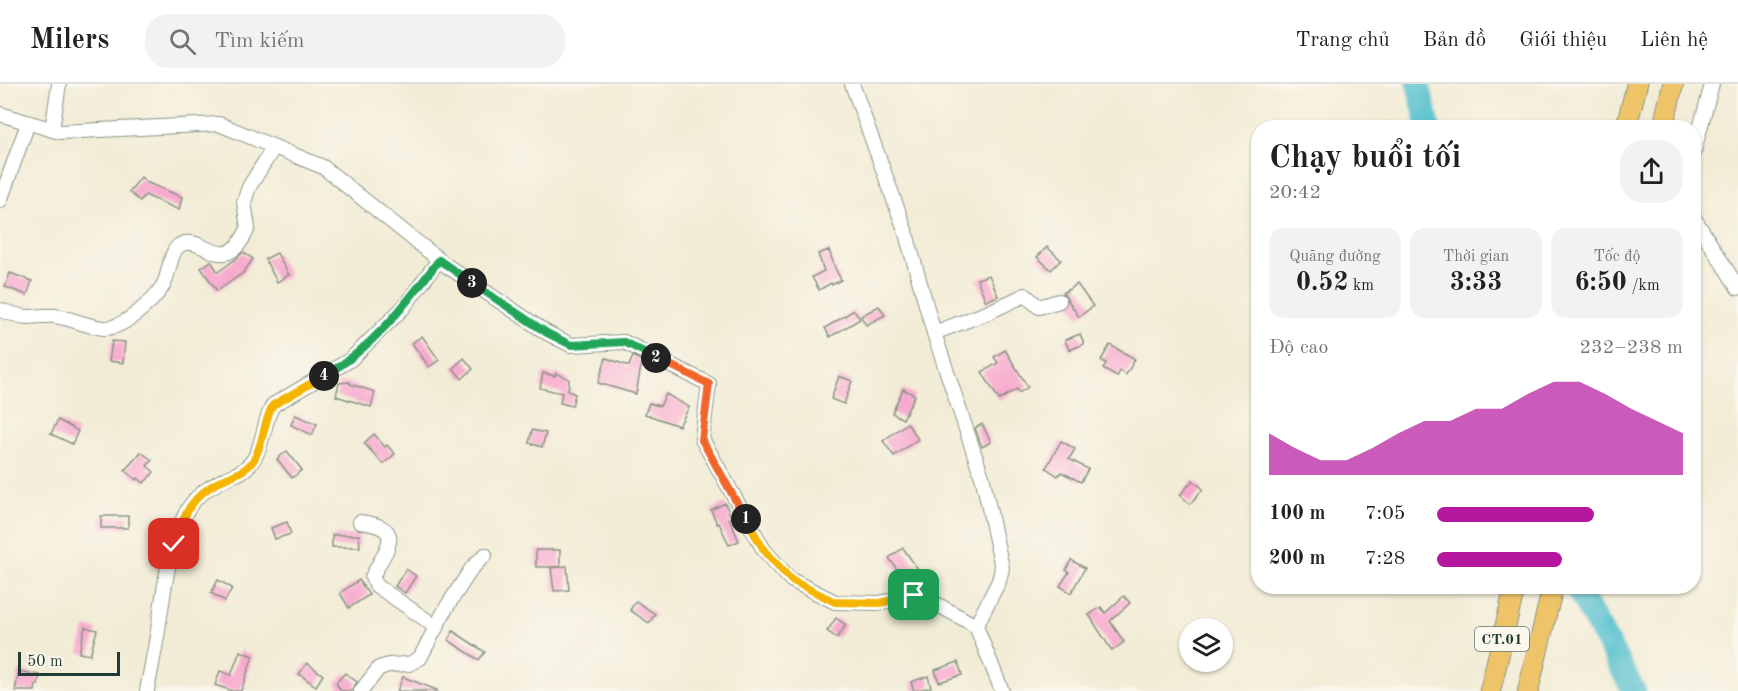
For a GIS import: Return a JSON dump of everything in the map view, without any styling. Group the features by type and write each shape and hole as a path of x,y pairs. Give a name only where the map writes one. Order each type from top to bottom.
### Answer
{"highway":[{"path":"1628,120 1637,84"},
{"path":"1665,120 1673,84"},
{"name":"CT.01","path":"1490,691 1513,594"},
{"name":"CT.01","path":"1528,691 1551,594"}],"street":[{"path":"52,130 59,84"},
{"path":"852,84 905,230 934,333 982,480 1002,568 999,581 976,626"},
{"path":"1701,125 1712,84"},
{"path":"0,114 60,132 219,124 323,167 439,260 547,333 571,345 624,342 709,384 702,440 764,550 791,580 835,602 880,603 914,595 931,601 976,626 1002,691"},
{"path":"0,201 28,123"},
{"path":"0,310 25,317 58,316 102,328 118,326 137,313 161,290 174,250 178,246 190,243 221,254 234,249 248,228 244,202 249,187 274,147"},
{"path":"1701,229 1738,288"},
{"path":"147,691 165,578 180,525 189,506 204,490 243,471 253,461 258,453 268,413 273,405 350,360 403,308 439,260"},
{"path":"934,333 989,312 1025,295 1039,307 1059,301"},
{"path":"360,522 382,526 390,536 389,543 372,577 374,582 436,628"},
{"path":"361,691 379,668 389,665 404,666 420,658 446,608 472,568 485,555"}],"building":[{"path":"141,177 146,182 182,197 179,210 145,195 140,201 129,192"},
{"path":"1047,247 1061,260 1051,270 1037,257"},
{"path":"829,250 841,280 819,290 812,277 824,271 818,254"},
{"path":"243,252 253,259 243,273 217,291 201,268 211,261 218,272"},
{"path":"277,253 289,275 277,282 265,259"},
{"path":"10,273 32,281 27,295 5,287"},
{"path":"989,275 998,296 986,301 977,279"},
{"path":"1077,284 1093,306 1079,317 1063,293"},
{"path":"879,306 885,315 866,325 861,316"},
{"path":"854,310 860,319 830,337 825,328"},
{"path":"1080,334 1084,344 1069,350 1065,340"},
{"path":"422,336 439,360 429,367 412,343"},
{"path":"112,341 125,342 123,363 109,361"},
{"path":"1110,345 1135,359 1126,375 1120,371 1117,377 1103,369 1106,363 1101,360"},
{"path":"1005,350 1028,387 1019,393 1017,389 999,400 982,372 998,363 994,357"},
{"path":"633,356 642,361 636,394 598,383 606,358 629,366"},
{"path":"464,358 473,369 462,379 453,368"},
{"path":"543,373 555,376 556,373 569,379 568,391 575,394 572,406 560,403 562,393 540,388"},
{"path":"839,376 852,381 844,404 831,399"},
{"path":"350,382 350,384 375,392 371,407 336,396 339,383"},
{"path":"903,389 915,395 903,419 892,413"},
{"path":"666,394 689,407 679,426 645,414 649,403 660,406"},
{"path":"295,415 317,424 312,435 291,425"},
{"path":"58,420 78,431 72,444 51,434"},
{"path":"907,423 918,439 894,456 883,441"},
{"path":"982,424 991,442 982,447 975,428"},
{"path":"532,430 546,433 542,447 529,443"},
{"path":"374,434 385,447 387,445 395,454 383,464 364,443"},
{"path":"1061,441 1075,449 1069,459 1088,469 1081,482 1061,472 1058,476 1046,468"},
{"path":"287,451 302,470 292,478 277,459"},
{"path":"141,452 152,460 147,466 154,472 144,483 138,478 136,480 125,470"},
{"path":"1193,480 1203,489 1190,504 1180,495"},
{"path":"725,503 739,541 729,545 711,510"},
{"path":"101,516 128,516 128,528 101,528"},
{"path":"287,522 291,534 275,539 271,528"},
{"path":"332,535 359,535 360,547 332,547"},
{"path":"903,548 920,572 906,582 889,558"},
{"path":"536,550 560,550 560,567 536,567"},
{"path":"1071,560 1085,568 1071,593 1060,586 1069,572 1066,570"},
{"path":"567,566 569,590 554,591 551,568"},
{"path":"406,569 416,576 405,593 395,586"},
{"path":"218,580 232,588 225,601 211,593"},
{"path":"359,580 369,595 349,608 340,593"},
{"path":"1124,596 1130,603 1110,621 1124,642 1112,651 1089,615 1101,607 1105,613"},
{"path":"636,601 655,614 649,623 630,610"},
{"path":"836,618 846,625 837,638 827,631"},
{"path":"85,627 97,630 90,655 79,653"},
{"path":"453,631 485,652 479,660 448,640"},
{"path":"240,651 253,656 241,691 232,691 215,685 220,671 231,675"},
{"path":"958,662 962,675 939,682 935,670"},
{"path":"307,663 323,675 316,686 299,674"},
{"path":"19,671 40,675 35,691 15,691"},
{"path":"345,673 357,682 352,691 341,691 336,683"},
{"path":"928,676 931,687 914,691 911,682"},
{"path":"403,677 437,690 437,691 397,691"}],"waterway":[{"path":"1418,84 1427,120"},
{"path":"1580,594 1634,691"}],"route":[{"path":"174,544 189,506 197,497 204,490 243,471 253,461 258,453 268,413 273,405 350,360 403,308 439,260 547,333 571,345 624,342 709,384 702,440 764,550 791,580 835,602 880,603 914,595"}]}
